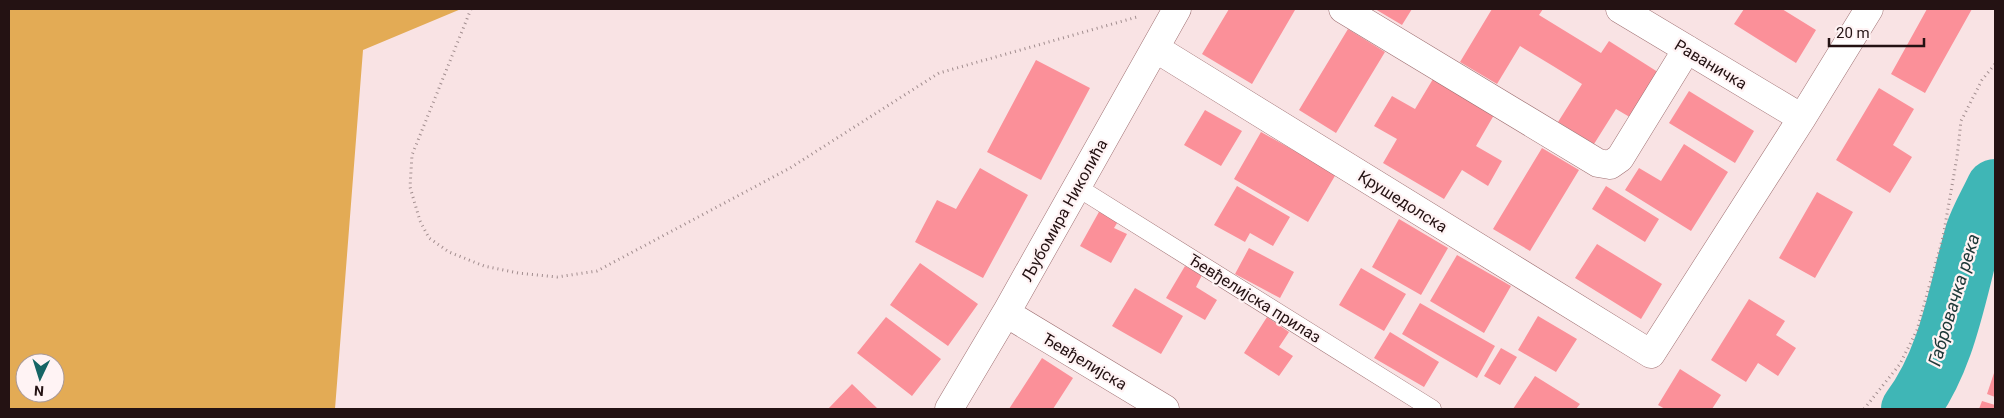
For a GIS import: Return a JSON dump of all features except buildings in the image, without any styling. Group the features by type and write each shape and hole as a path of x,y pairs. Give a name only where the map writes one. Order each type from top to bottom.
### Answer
{"street":[{"name":"Љубомира Николића","path":"949,409 1006,313 1177,9"},
{"path":"1343,9 1598,163 1610,165 1620,158 1687,48"},
{"name":"Раваничка","path":"1620,9 1802,118"},
{"path":"1802,118 1869,9"},
{"name":"Крушедолска","path":"1155,48 1651,354 1802,118"},
{"name":"Ђевђелијска","path":"1006,313 1165,409"}],"lane":[{"name":"Ђевђелијска прилаз","path":"1077,188 1432,409"}],"path":[{"path":"471,9 412,155 410,187 420,221 429,238 449,252 484,266 518,274 557,277 597,271 772,177 939,73 1140,16"},
{"path":"1864,409 1900,364 1917,330 1943,237 1957,157 1961,121 1982,80 1995,64"}],"shaded area":[{"path":"9,9 461,9 363,50 335,409 9,409"}],"waterway":[{"name":"Габровачка река","path":"1910,409 1934,369 1950,324 1974,233 1995,188"}]}
